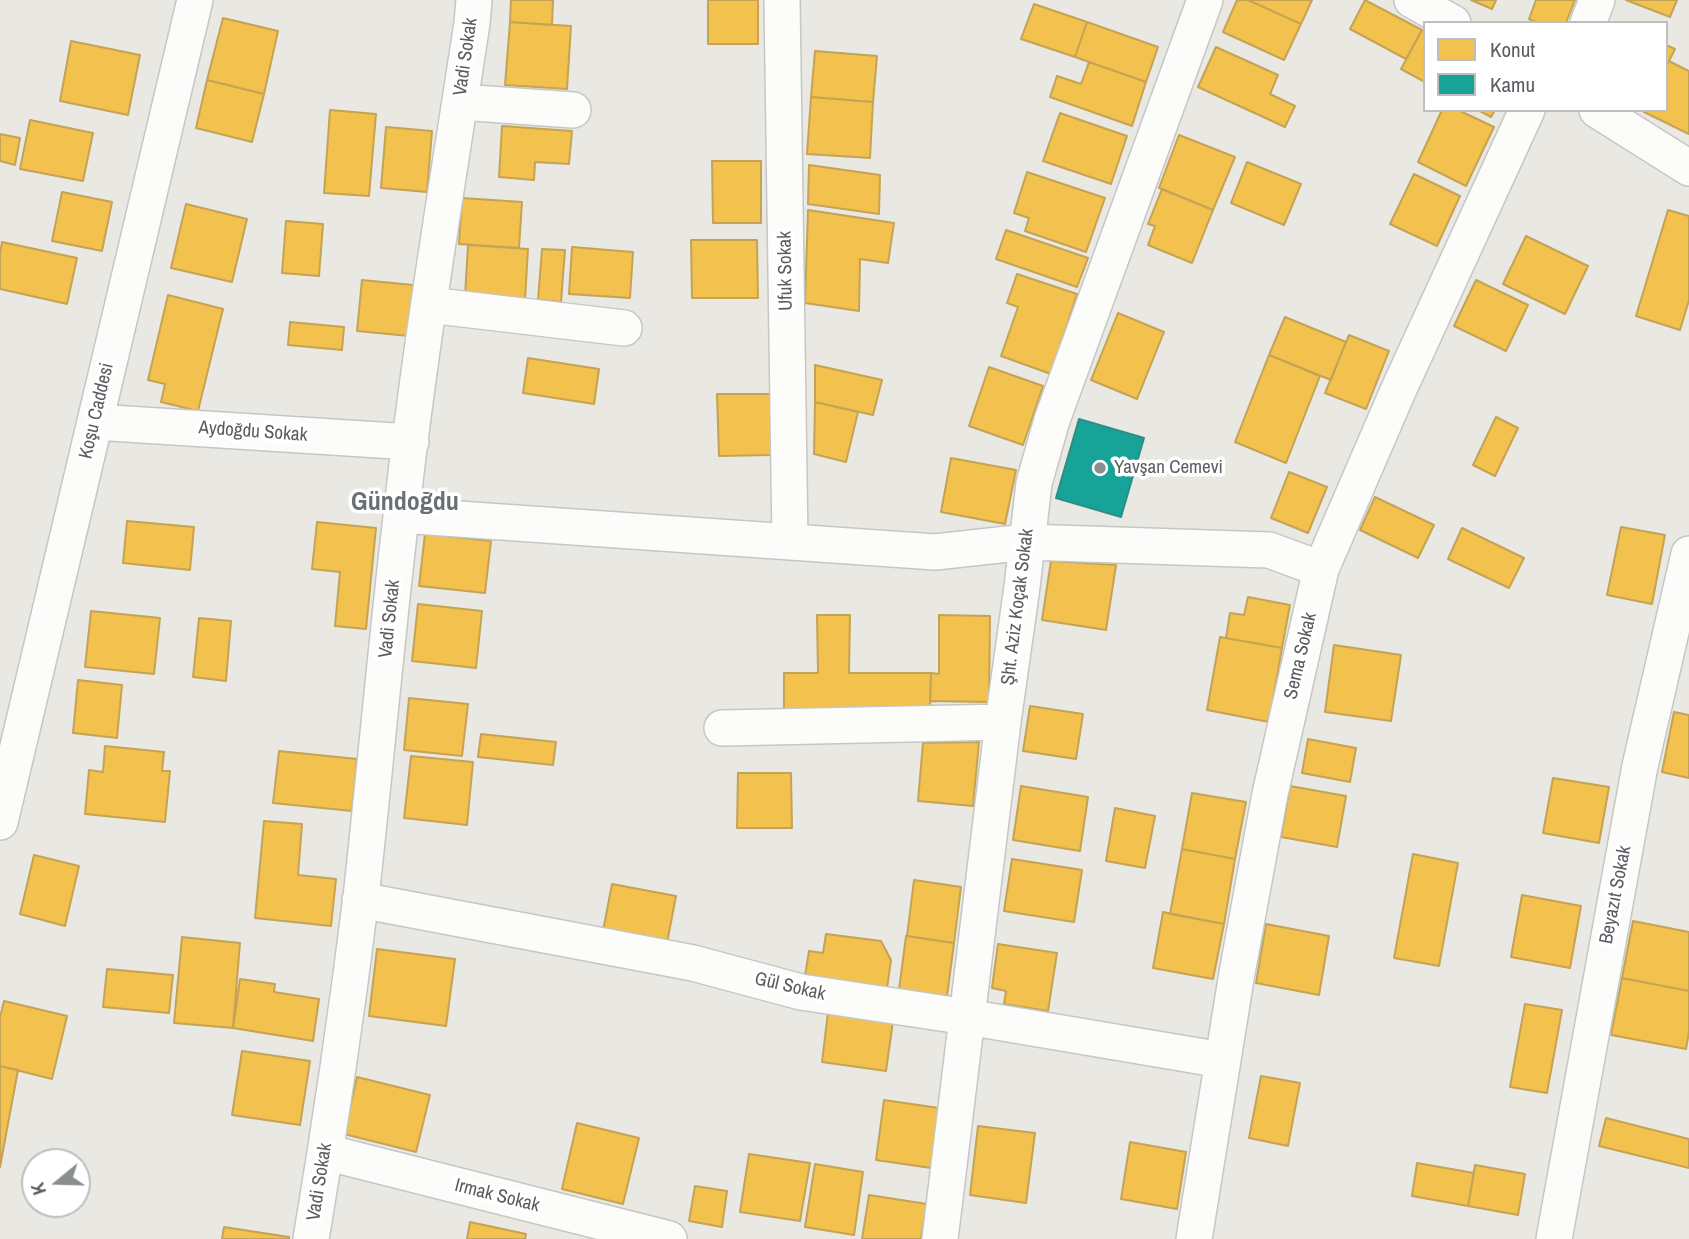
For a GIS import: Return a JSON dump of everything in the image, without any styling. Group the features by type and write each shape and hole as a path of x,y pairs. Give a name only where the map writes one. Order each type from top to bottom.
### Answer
{"street":[{"name":"Koşu Caddesi","path":"0,822 195,0"},
{"name":"Vadi Sokak","path":"311,1239 360,900 401,515 474,0"},
{"name":"Ufuk Sokak","path":"782,0 790,542"},
{"name":"Şht. Aziz Koçak Sokak","path":"940,1239 1034,483 1052,420 1205,0"},
{"path":"1412,0 1449,21"},
{"path":"1589,21 1597,0"},
{"path":"460,102 573,110"},
{"name":"Sema Sokak","path":"1194,1239 1222,1060 1270,793 1321,569 1398,391 1526,112"},
{"path":"1600,112 1689,168"},
{"path":"429,305 624,328"},
{"name":"Aydoğdu Sokak","path":"94,422 411,442"},
{"path":"401,515 935,552 1026,542 1269,550 1321,569"},
{"name":"Beyazıt Sokak","path":"1554,1239 1640,766 1689,554"},
{"path":"722,728 1003,722"},
{"name":"Gül Sokak","path":"360,900 693,963 801,992 1222,1060"},
{"name":"Irmak Sokak","path":"325,1152 653,1237"}],"building: Konut":[{"path":"511,0 553,0 552,25 510,22"},
{"path":"708,0 758,0 758,44 708,44"},
{"path":"1237,0 1248,0 1301,24 1284,60 1223,32"},
{"path":"1248,0 1312,0 1301,24"},
{"path":"1365,0 1422,30 1406,59 1350,29"},
{"path":"1471,0 1496,0 1492,9"},
{"path":"1536,0 1575,0 1567,21 1529,19"},
{"path":"1626,0 1677,0 1670,17"},
{"path":"1034,4 1087,22 1075,57 1021,39"},
{"path":"223,18 278,31 264,94 207,80"},
{"path":"510,22 571,26 567,89 505,85"},
{"path":"1087,22 1158,47 1146,82 1075,57"},
{"path":"1422,30 1423,81 1401,69"},
{"path":"71,41 140,55 128,115 60,101"},
{"path":"1668,46 1675,49 1668,63"},
{"path":"1216,47 1278,75 1270,94 1295,106 1285,127 1198,87"},
{"path":"815,51 877,56 873,102 811,97"},
{"path":"1669,61 1689,71 1689,134 1644,112 1668,112"},
{"path":"1089,62 1146,82 1132,126 1050,97 1057,76 1081,84"},
{"path":"207,80 264,94 252,142 196,128"},
{"path":"811,97 873,102 870,158 807,154"},
{"path":"330,110 376,114 369,196 324,193"},
{"path":"1441,112 1462,112 1494,127 1466,186 1418,162"},
{"path":"1060,113 1127,136 1111,184 1043,161"},
{"path":"30,120 93,133 83,181 20,169"},
{"path":"502,126 572,131 569,164 535,162 534,180 499,177"},
{"path":"386,127 432,131 427,192 381,188"},
{"path":"0,134 20,138 15,165 0,161"},
{"path":"1179,135 1235,157 1213,210 1159,188"},
{"path":"712,161 761,161 761,223 713,223"},
{"path":"1247,162 1301,184 1284,225 1231,203"},
{"path":"809,165 880,175 879,214 808,204"},
{"path":"1027,172 1105,198 1086,252 1025,231 1029,218 1014,213"},
{"path":"1414,174 1460,196 1437,246 1390,224"},
{"path":"1162,189 1213,210 1192,263 1148,245 1155,226 1148,224"},
{"path":"62,192 112,202 102,251 52,241"},
{"path":"462,198 522,202 519,248 459,244"},
{"path":"186,204 247,219 232,282 171,268"},
{"path":"808,210 894,223 888,263 860,259 859,311 805,303"},
{"path":"1668,210 1689,216 1689,300 1680,330 1636,316"},
{"path":"286,221 323,224 319,276 282,273"},
{"path":"1006,230 1088,258 1077,287 996,259"},
{"path":"1526,236 1588,266 1565,314 1503,284"},
{"path":"691,240 757,240 758,298 692,298"},
{"path":"2,242 77,258 67,304 0,289"},
{"path":"468,245 528,249 525,300 465,296"},
{"path":"572,247 633,252 630,298 569,294"},
{"path":"542,249 565,250 561,302 538,300"},
{"path":"1017,274 1077,294 1051,374 1001,356 1018,307 1007,303"},
{"path":"362,280 413,285 409,336 357,331"},
{"path":"1476,280 1528,305 1506,351 1454,326"},
{"path":"168,295 223,309 198,411 161,402 165,384 148,380"},
{"path":"1118,313 1164,332 1137,399 1091,380"},
{"path":"1285,317 1346,342 1331,380 1269,355"},
{"path":"290,322 344,327 342,350 288,345"},
{"path":"1349,335 1389,351 1366,409 1325,393"},
{"path":"1269,355 1320,376 1286,463 1235,442"},
{"path":"528,358 599,369 594,404 523,393"},
{"path":"815,365 882,380 873,415 815,402"},
{"path":"989,367 1043,386 1023,445 969,426"},
{"path":"717,394 772,394 772,455 719,456"},
{"path":"815,402 858,412 846,462 814,454"},
{"path":"1496,417 1518,428 1495,476 1473,465"},
{"path":"951,458 1016,470 1005,524 941,512"},
{"path":"1289,472 1327,487 1308,533 1271,518"},
{"path":"1375,497 1434,525 1418,558 1360,530"},
{"path":"127,521 194,527 190,570 123,563"},
{"path":"317,522 376,528 366,629 335,626 340,572 312,569"},
{"path":"1621,527 1665,535 1652,604 1607,595"},
{"path":"1462,528 1524,558 1509,588 1448,559"},
{"path":"425,534 491,541 485,593 419,586"},
{"path":"1051,561 1116,565 1106,630 1042,620"},
{"path":"1248,597 1290,605 1282,648 1226,638 1230,613 1244,615"},
{"path":"418,604 482,611 476,668 412,661"},
{"path":"91,611 160,618 154,674 85,667"},
{"path":"817,615 850,615 849,673 931,673 930,710 784,710 784,673 818,673"},
{"path":"939,615 990,616 989,702 930,701 931,673 939,674"},
{"path":"199,618 231,621 226,681 193,677"},
{"path":"1220,637 1282,648 1269,722 1207,710"},
{"path":"1334,645 1401,655 1391,721 1325,712"},
{"path":"78,680 122,685 117,738 73,733"},
{"path":"409,698 468,704 462,756 404,750"},
{"path":"1030,706 1083,714 1076,759 1023,751"},
{"path":"1674,712 1689,715 1689,778 1662,772"},
{"path":"481,734 556,742 553,765 478,757"},
{"path":"1308,739 1356,748 1350,782 1302,773"},
{"path":"979,742 973,806 918,801 923,743"},
{"path":"105,746 164,752 162,771 170,771 165,822 85,814 89,770 103,772"},
{"path":"279,751 357,759 352,811 273,803"},
{"path":"411,756 473,762 467,825 404,818"},
{"path":"738,773 791,773 792,828 737,828"},
{"path":"1553,778 1609,787 1599,843 1543,833"},
{"path":"1021,786 1088,797 1080,851 1013,840"},
{"path":"1290,786 1346,796 1337,847 1281,837"},
{"path":"1192,793 1246,802 1235,859 1182,849"},
{"path":"1115,808 1155,816 1145,868 1106,861"},
{"path":"264,821 302,824 298,875 336,879 331,926 255,918"},
{"path":"1182,849 1235,859 1224,924 1170,914"},
{"path":"1413,854 1458,863 1439,966 1394,958"},
{"path":"34,855 79,866 65,926 20,914"},
{"path":"1012,859 1082,870 1074,922 1004,911"},
{"path":"914,880 961,887 954,943 907,936"},
{"path":"612,884 676,896 667,943 603,931"},
{"path":"1522,895 1581,906 1570,968 1511,957"},
{"path":"1163,912 1224,924 1213,979 1153,968"},
{"path":"1633,921 1689,932 1689,991 1622,978"},
{"path":"1266,924 1329,936 1319,995 1256,983"},
{"path":"826,934 881,941 891,960 887,988 805,976 809,951 823,953"},
{"path":"906,936 954,943 947,996 899,990"},
{"path":"182,937 240,943 233,1028 174,1023"},
{"path":"998,944 1057,953 1048,1011 1004,1004 1006,991 992,988"},
{"path":"377,949 455,959 446,1026 369,1016"},
{"path":"107,969 173,975 169,1013 103,1007"},
{"path":"1622,978 1689,991 1689,1032 1686,1049 1611,1035"},
{"path":"240,979 275,984 274,992 319,999 313,1041 233,1028"},
{"path":"4,1001 67,1016 52,1079 0,1066 0,1017"},
{"path":"1525,1004 1562,1010 1547,1093 1510,1087"},
{"path":"828,1012 893,1021 886,1071 822,1062"},
{"path":"242,1051 310,1061 300,1125 232,1115"},
{"path":"0,1066 18,1070 0,1167"},
{"path":"1261,1076 1300,1083 1288,1146 1249,1138"},
{"path":"357,1077 430,1095 416,1152 344,1134"},
{"path":"884,1100 939,1108 931,1168 876,1160"},
{"path":"1606,1118 1689,1139 1689,1168 1599,1146"},
{"path":"577,1123 639,1138 623,1204 562,1189"},
{"path":"978,1126 1035,1133 1026,1203 970,1195"},
{"path":"1130,1142 1186,1152 1177,1209 1121,1199"},
{"path":"749,1154 810,1163 800,1221 740,1212"},
{"path":"1417,1163 1474,1173 1468,1206 1412,1196"},
{"path":"815,1164 863,1172 854,1235 805,1227"},
{"path":"1475,1165 1525,1174 1518,1215 1468,1206"},
{"path":"695,1186 727,1191 722,1227 689,1221"},
{"path":"869,1195 927,1204 921,1239 862,1239"},
{"path":"470,1222 526,1234 525,1239 467,1239"},
{"path":"224,1227 289,1237 289,1239 222,1239"}],"building: Kamu":[{"name":"Yavşan Cemevi","path":"1079,419 1144,438 1121,517 1056,498"}],"place":[{"name":"Yavşan Cemevi","path":"1100,468"}],"district":[{"name":"Gündoğdu","path":"405,503"}]}
